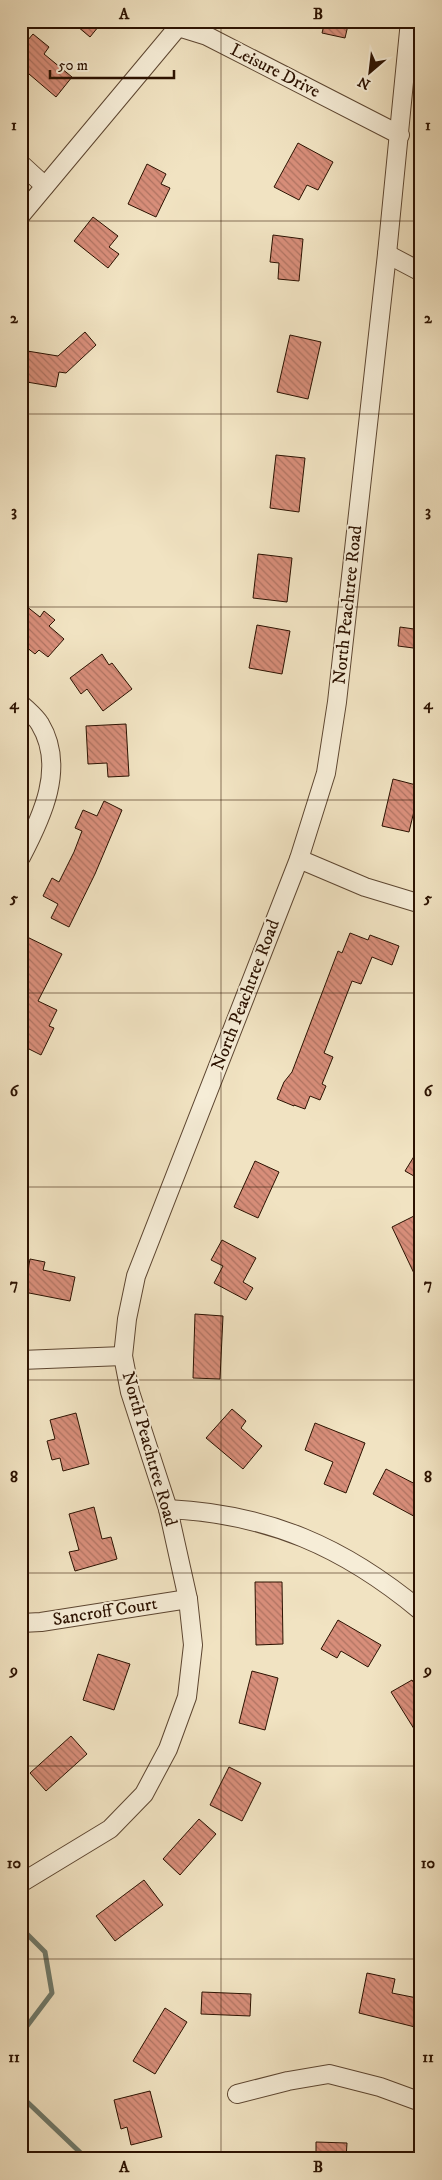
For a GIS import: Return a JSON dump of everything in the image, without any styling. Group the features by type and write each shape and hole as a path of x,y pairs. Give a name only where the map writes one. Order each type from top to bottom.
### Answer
{"street":[{"name":"North Peachtree Road","path":"21,1883 110,1830 144,1794 168,1749 187,1698 193,1645 188,1599 168,1509 130,1392 123,1356 127,1320 136,1276 298,859 326,773 337,702 400,136 410,21"},
{"name":"Leisure Drive","path":"21,215 178,27 207,36 400,136"},
{"path":"21,164 45,186"},
{"path":"387,254 421,272"},
{"path":"21,704 40,722 49,744 53,764 49,789 21,856"},
{"path":"298,859 365,887 421,904"},
{"path":"21,1360 123,1356"},
{"path":"168,1509 203,1511 269,1525 331,1549 388,1584 421,1611"},
{"name":"Sancroff Court","path":"21,1623 41,1622 188,1599"},
{"path":"237,2094 288,2080 329,2074 380,2087 421,2102"}],"building":[{"path":"71,21 103,21 90,37"},
{"path":"325,21 349,21 345,38 322,33"},
{"path":"33,34 49,47 44,54 72,77 56,97 29,74 21,84 21,48"},
{"path":"298,143 333,162 318,190 307,185 299,200 274,187"},
{"path":"147,164 166,174 161,184 170,188 156,217 128,204"},
{"path":"93,217 118,236 109,247 119,254 108,268 74,241"},
{"path":"273,235 303,239 299,281 278,279 279,263 270,262"},
{"path":"85,332 96,345 66,373 59,372 56,387 21,381 21,350 58,356"},
{"path":"290,335 321,342 308,399 277,392"},
{"path":"276,455 305,458 299,512 270,508"},
{"path":"258,554 292,558 287,602 253,598"},
{"path":"21,602 40,617 44,611 55,620 49,626 64,639 48,657 39,650 35,654 21,643"},
{"path":"257,625 290,631 282,674 249,668"},
{"path":"400,627 421,630 421,649 398,646"},
{"path":"102,654 109,665 112,663 132,689 103,711 87,689 81,694 70,678"},
{"path":"126,724 129,776 108,777 107,763 88,764 86,726"},
{"path":"393,779 420,786 409,832 382,826"},
{"path":"104,801 122,810 95,874 69,927 51,918 58,904 43,896 52,878 59,882 74,852 82,831 75,828 83,810 97,816"},
{"path":"350,933 368,940 370,935 399,946 392,965 372,957 361,984 352,981 324,1053 333,1057 322,1084 326,1086 320,1100 310,1096 305,1109 294,1106 277,1099 284,1082 292,1072 338,951 342,953"},
{"path":"21,934 62,954 38,1001 57,1010 49,1026 54,1028 41,1055 21,1045"},
{"path":"421,1145 421,1180 405,1171"},
{"path":"255,1161 279,1172 258,1218 234,1207"},
{"path":"416,1215 421,1224 421,1288 392,1227"},
{"path":"222,1240 256,1258 243,1282 253,1288 246,1300 214,1283 223,1266 211,1260"},
{"path":"30,1259 45,1262 43,1270 75,1277 70,1301 24,1292"},
{"path":"195,1314 223,1316 220,1379 193,1378"},
{"path":"232,1409 246,1421 241,1428 262,1446 243,1469 206,1438"},
{"path":"76,1413 89,1464 63,1471 60,1458 52,1460 47,1441 55,1439 50,1420"},
{"path":"315,1423 365,1443 346,1493 324,1484 333,1462 305,1450"},
{"path":"386,1469 421,1487 421,1520 373,1494"},
{"path":"94,1507 102,1539 111,1537 117,1559 75,1571 69,1552 79,1550 69,1514"},
{"path":"255,1582 282,1582 283,1644 256,1645"},
{"path":"338,1620 381,1645 368,1667 341,1651 337,1658 321,1649"},
{"path":"98,1654 130,1664 114,1710 83,1700"},
{"path":"252,1671 278,1678 265,1730 239,1723"},
{"path":"412,1680 421,1695 421,1740 391,1692"},
{"path":"71,1736 87,1754 46,1791 30,1773"},
{"path":"229,1767 261,1783 242,1821 210,1805"},
{"path":"199,1819 216,1834 180,1875 163,1859"},
{"path":"144,1880 163,1905 115,1941 96,1916"},
{"path":"367,1973 395,1979 392,1993 417,1998 415,2006 421,2007 419,2028 359,2013"},
{"path":"202,1992 251,1994 250,2016 201,2014"},
{"path":"165,2008 187,2022 155,2074 133,2061"},
{"path":"150,2091 162,2137 131,2145 127,2127 121,2129 114,2100"},
{"path":"316,2142 347,2143 346,2159 316,2159"}],"waterway":[{"path":"21,1928 45,1952 52,1993 21,2034"},
{"path":"21,2096 87,2159"}]}
